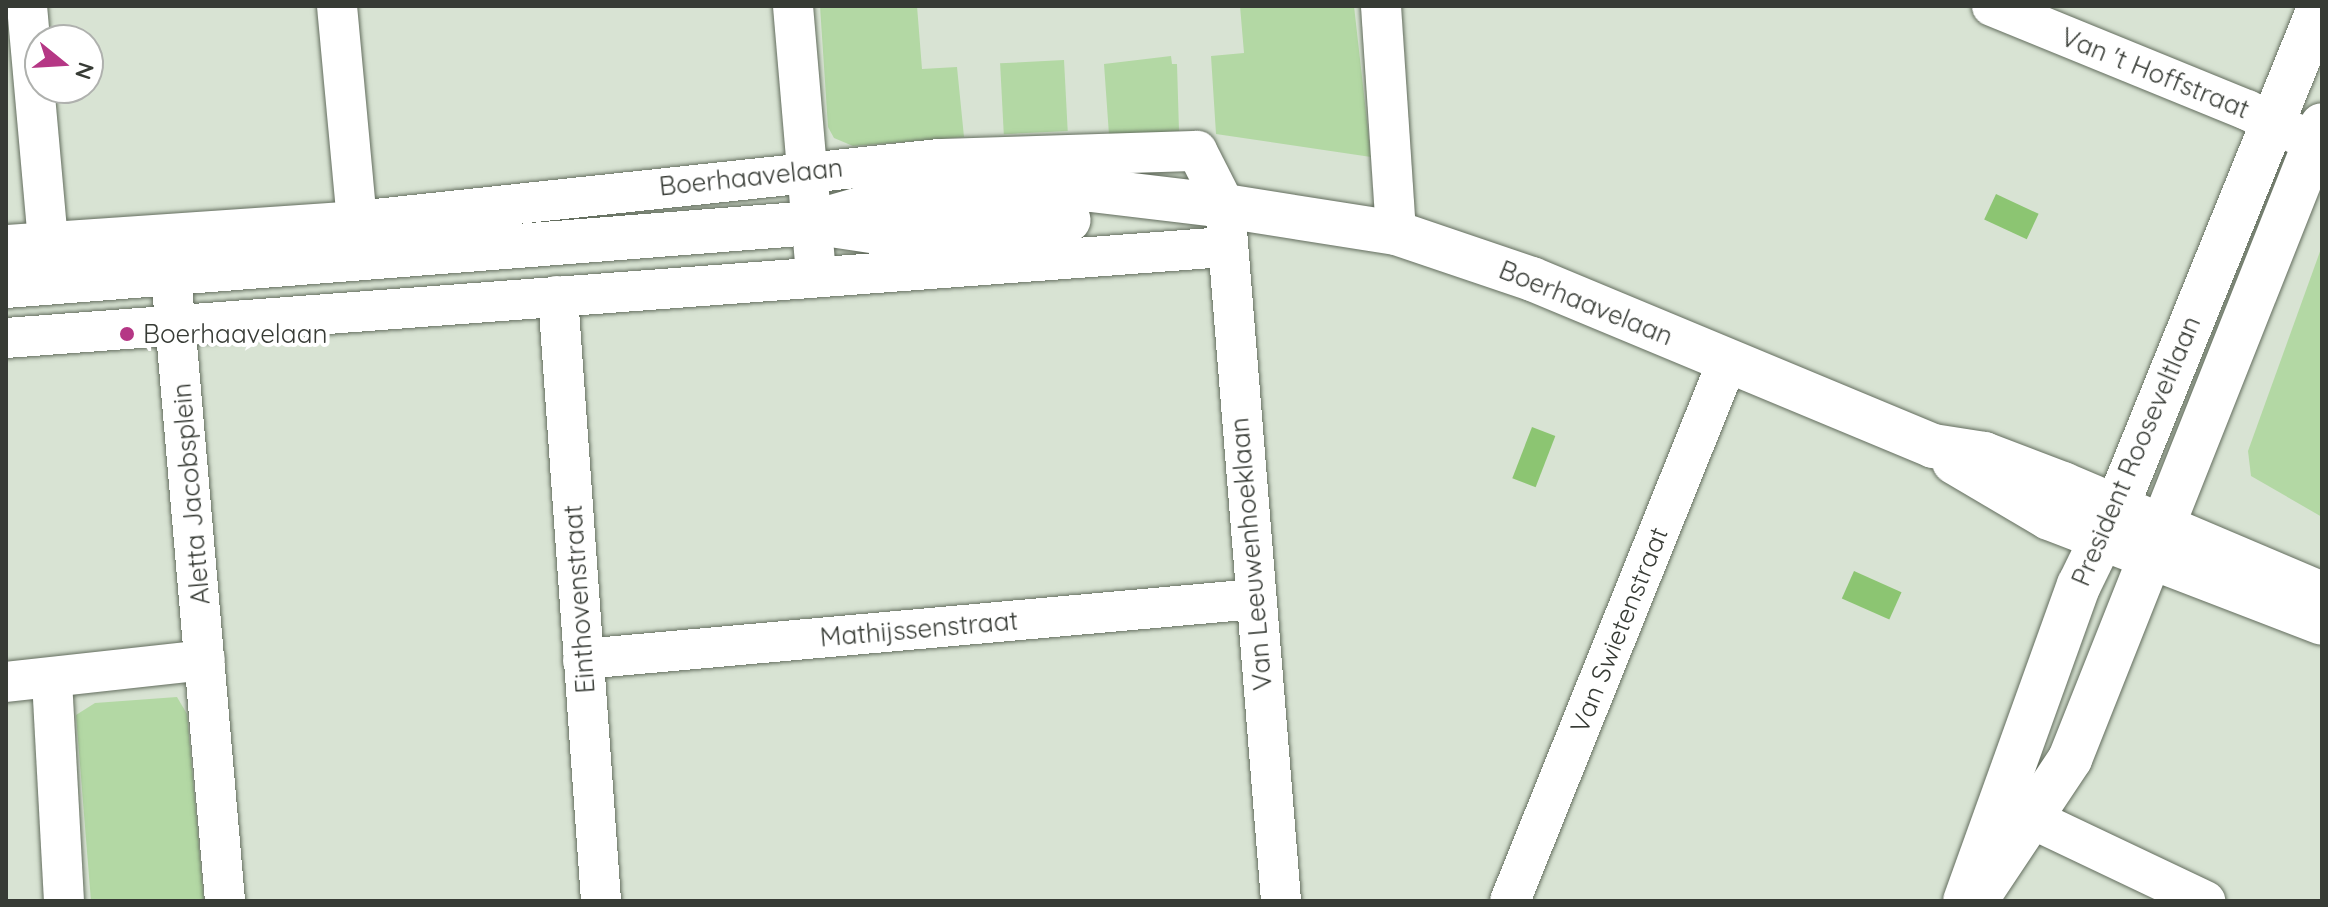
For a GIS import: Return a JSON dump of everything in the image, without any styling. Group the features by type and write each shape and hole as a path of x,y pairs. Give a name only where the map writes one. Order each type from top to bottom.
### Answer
{"main road":[{"name":"President Rooseveltlaan","path":"1975,901 2014,810 2108,524 2320,6"},
{"name":"President Rooseveltlaan","path":"1965,901 2014,810 2070,759 2319,134"},
{"name":"Boerhaavelaan","path":"6,286 169,252 812,223 898,198 1076,190 1225,227 1396,233 1532,279 1933,446 1984,454 2108,524 2156,542"},
{"path":"2156,542 2322,594"},
{"path":"2156,542 2322,623"}],"street":[{"path":"27,6 48,242"},
{"path":"337,6 357,221"},
{"path":"793,6 816,275"},
{"path":"1381,6 1396,233"},
{"name":"Van 't Hoffstraat","path":"1992,6 2273,121 2319,134"},
{"name":"Boerhaavelaan","path":"6,245 48,242 169,252 357,221 808,170 1087,152 1197,151 1225,227 816,275 6,338"},
{"name":"Van Leeuwenhoeklaan","path":"1225,227 1281,901"},
{"name":"Aletta Jacobsplein","path":"169,252 225,901"},
{"name":"Einthovenstraat","path":"558,296 601,901"},
{"name":"Van Swietenstraat","path":"1510,901 1728,360"},
{"name":"Mathijssenstraat","path":"583,659 1255,599"},
{"path":"6,682 52,680 205,660"},
{"path":"52,680 64,901"},
{"path":"2014,810 2205,901"}],"shaded area":[{"path":"820,6 917,6 922,69 957,67 964,137 853,146 834,138 828,127"},
{"path":"1240,6 1354,6 1371,157 1216,134 1211,56 1244,53"},
{"path":"1171,56 1172,64 1177,64 1179,131 1109,135 1104,64"},
{"path":"1064,60 1068,131 1004,134 1000,63"},
{"path":"1996,194 2039,214 2027,239 1984,219"},
{"path":"2322,246 2322,517 2251,476 2248,451"},
{"path":"1532,427 1555,436 1536,487 1512,478"},
{"path":"1854,571 1902,592 1889,620 1842,598"},
{"path":"177,697 187,714 204,901 91,901 76,715 95,703"}],"place":[{"name":"Boerhaavelaan","path":"127,334"}]}
